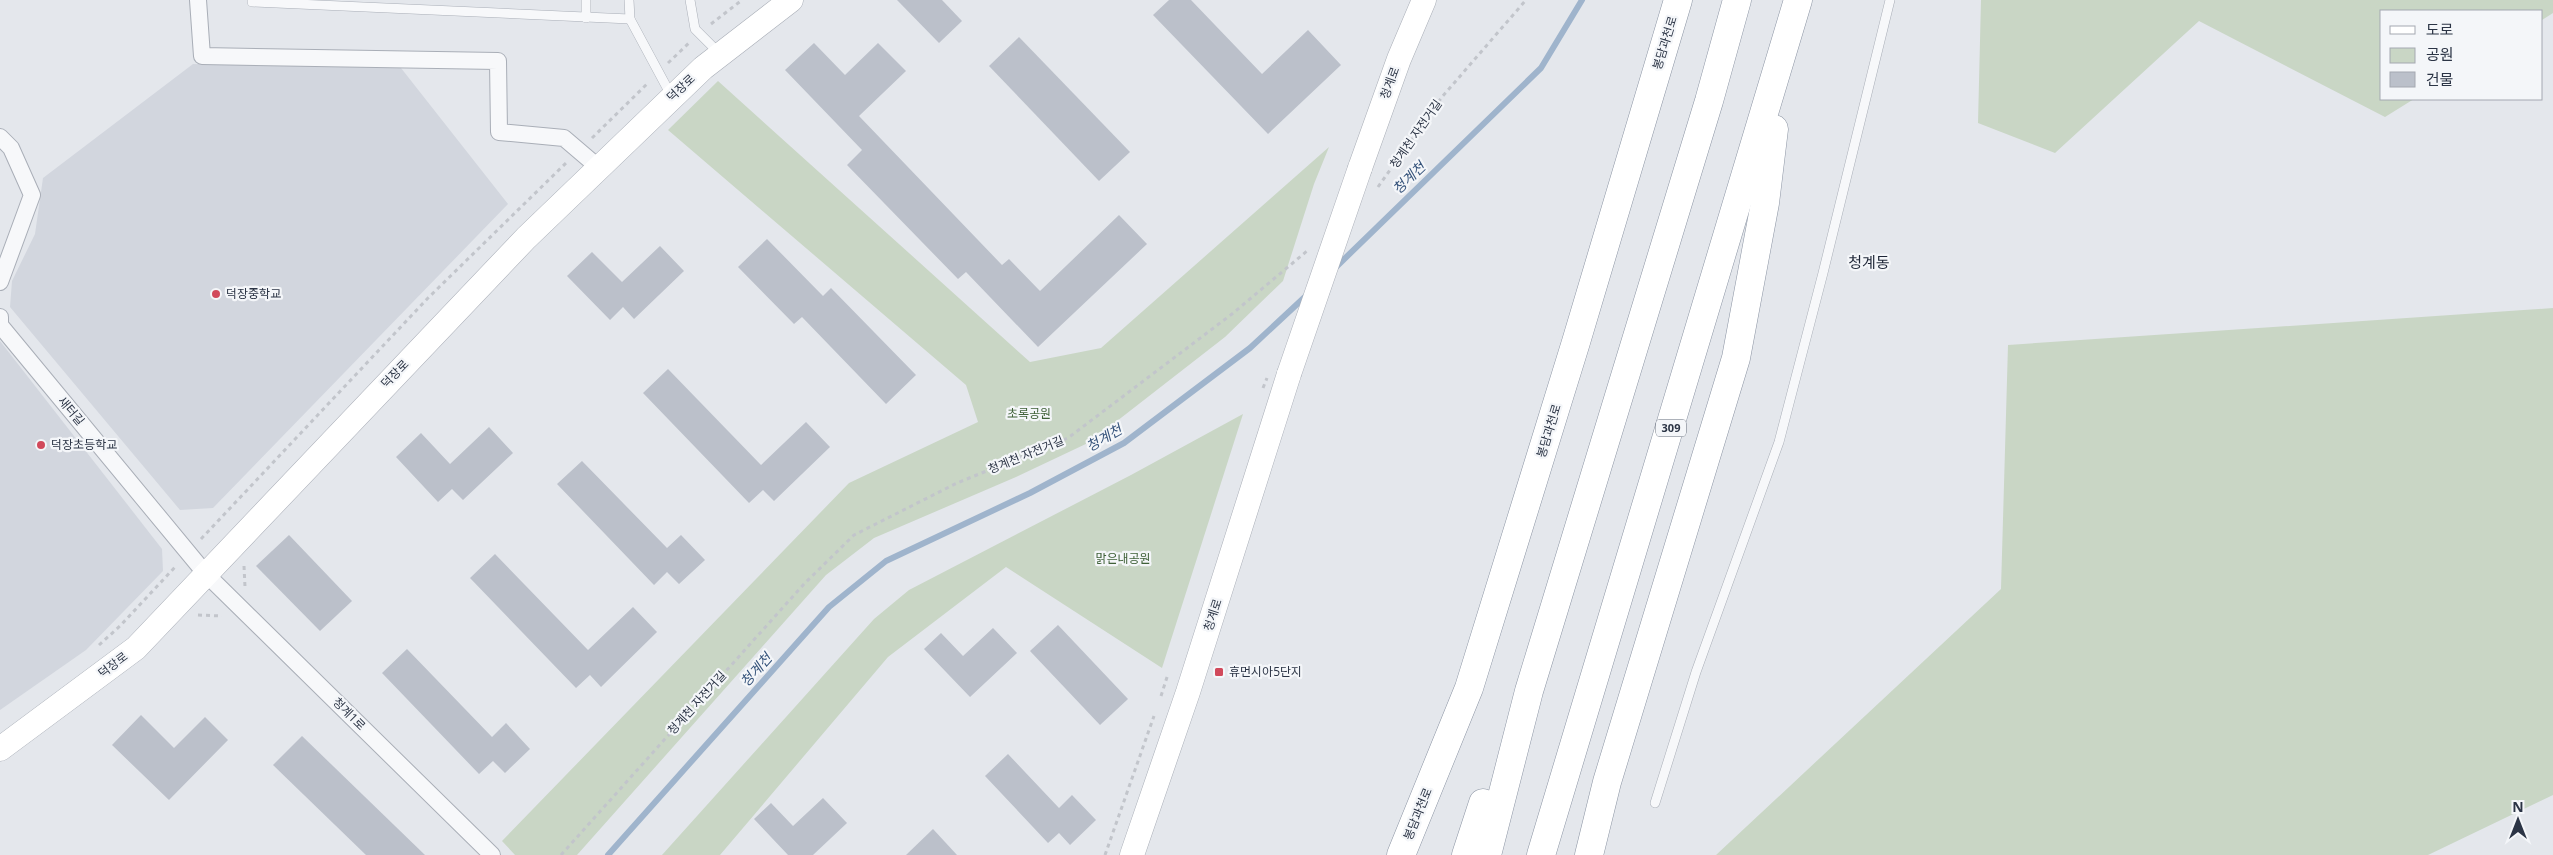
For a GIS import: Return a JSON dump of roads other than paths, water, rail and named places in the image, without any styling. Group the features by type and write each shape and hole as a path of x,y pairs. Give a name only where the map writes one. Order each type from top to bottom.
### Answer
{"highway":[{"name":"봉담과천로","path":"1401,855 1469,688 1576,342 1678,0"},
{"path":"1487,855 1529,691 1709,101 1737,0"},
{"name":"309","path":"1541,855 1798,0"},
{"path":"1589,855 1607,782 1736,358 1765,203 1784,50"},
{"path":"1466,855 1498,760 1529,691"}],"street":[{"path":"198,0 202,56 498,61 499,132 564,138 598,167"},
{"name":"덕장로","path":"0,750 136,648 205,572 506,257 672,97 721,54 791,0"},
{"name":"청계로","path":"1132,855 1188,692 1289,374 1399,59 1424,0"},
{"path":"0,137 11,148 32,196 0,282"},
{"name":"새터길","path":"0,317 0,325 205,572"},
{"name":"청계1로","path":"205,572 492,855"}],"lane":[{"path":"252,0 252,2 630,19"},
{"path":"586,0 586,18"},
{"path":"629,0 630,19 672,97"},
{"path":"690,0 695,29 721,54"},
{"path":"1655,803 1696,672 1779,442 1824,273 1890,0"}],"waterway":[{"name":"청계천","path":"1335,268 1541,68 1582,0"},
{"name":"청계천","path":"608,855 829,607 886,561 1030,493 1124,443 1250,348 1308,294"}],"place":[{"name":"덕장중학교","path":"216,294"},
{"name":"덕장초등학교","path":"41,445"},
{"name":"휴먼시아5단지","path":"1219,672"}],"district":[{"name":"청계동","path":"1869,263"}],"park label":[{"name":"초록공원","path":"1029,414"},
{"name":"맑은내공원","path":"1123,559"}]}
